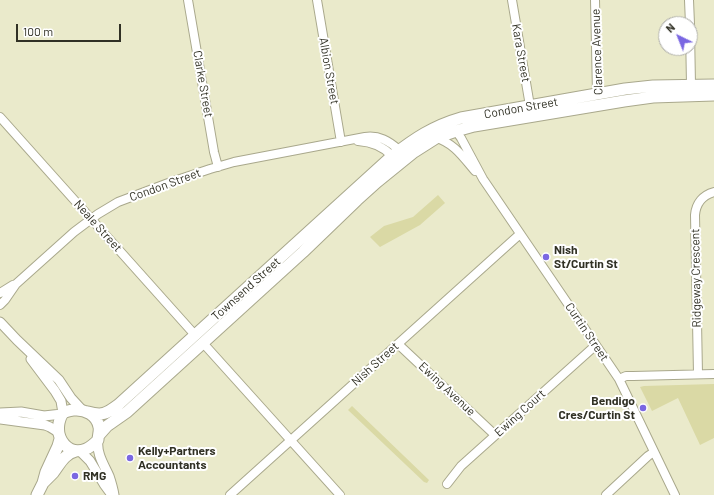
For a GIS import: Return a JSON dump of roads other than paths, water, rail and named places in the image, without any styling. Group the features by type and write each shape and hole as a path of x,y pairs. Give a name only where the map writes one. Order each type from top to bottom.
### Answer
{"main road":[{"name":"Condon Street","path":"398,156 423,133 448,122 467,117 530,106 653,97 714,85"},
{"name":"Condon Street","path":"692,90 714,95"},
{"name":"Condon Street","path":"398,156 423,146 436,138 456,131 598,100"},
{"path":"398,156 423,139 442,130 447,128 456,131"},
{"name":"Townsend Street","path":"85,411 95,414 102,414 112,409 199,339 303,252 357,200 398,156"},
{"name":"Townsend Street","path":"98,438 107,426 127,412 199,339"},
{"path":"37,495 58,446 59,422 63,414 71,410 85,411 97,422 99,428 98,438 90,447 68,454 43,483"},
{"path":"59,435 63,444 78,451"}],"street":[{"name":"Clarke Street","path":"188,0 218,167"},
{"name":"Albion Street","path":"316,0 341,142"},
{"name":"Kara Street","path":"512,0 530,106"},
{"name":"Clarence Avenue","path":"595,0 598,100"},
{"path":"689,0 690,16"},
{"path":"691,56 692,90"},
{"name":"Neale Street","path":"0,117 90,219 340,495"},
{"name":"Curtin Street","path":"456,131 483,178 619,379 675,495"},
{"name":"Condon Street","path":"0,293 16,284 74,232 108,207 171,182 247,159 341,142 365,136 376,136 388,141 398,156"},
{"name":"Curtin Street","path":"436,138 446,141 452,146 483,178"},
{"name":"Ridgeway Crescent","path":"698,374 695,214 700,200 708,193 714,192"},
{"name":"Nish Street","path":"230,495 520,234"},
{"name":"Condon Street","path":"0,305 16,284"},
{"path":"0,322 59,380 71,398 85,411"},
{"path":"0,414 13,412 44,416 63,414 56,391 17,340"},
{"name":"Ewing Avenue","path":"398,344 495,435"},
{"name":"Ewing Court","path":"447,484 461,466 596,345"},
{"path":"619,379 626,376 714,374"},
{"path":"0,419 45,425 50,427 59,435"},
{"path":"98,438 98,453 110,478 113,495"},
{"path":"78,451 90,461 104,484 113,495"},
{"path":"606,495 654,452"}],"place":[{"name":"Nish St/Curtin St","path":"546,257"},
{"name":"Bendigo Cres/Curtin St","path":"643,408"},
{"name":"Kelly+Partners Accountants","path":"130,458"},
{"name":"RMG","path":"75,476"}]}
